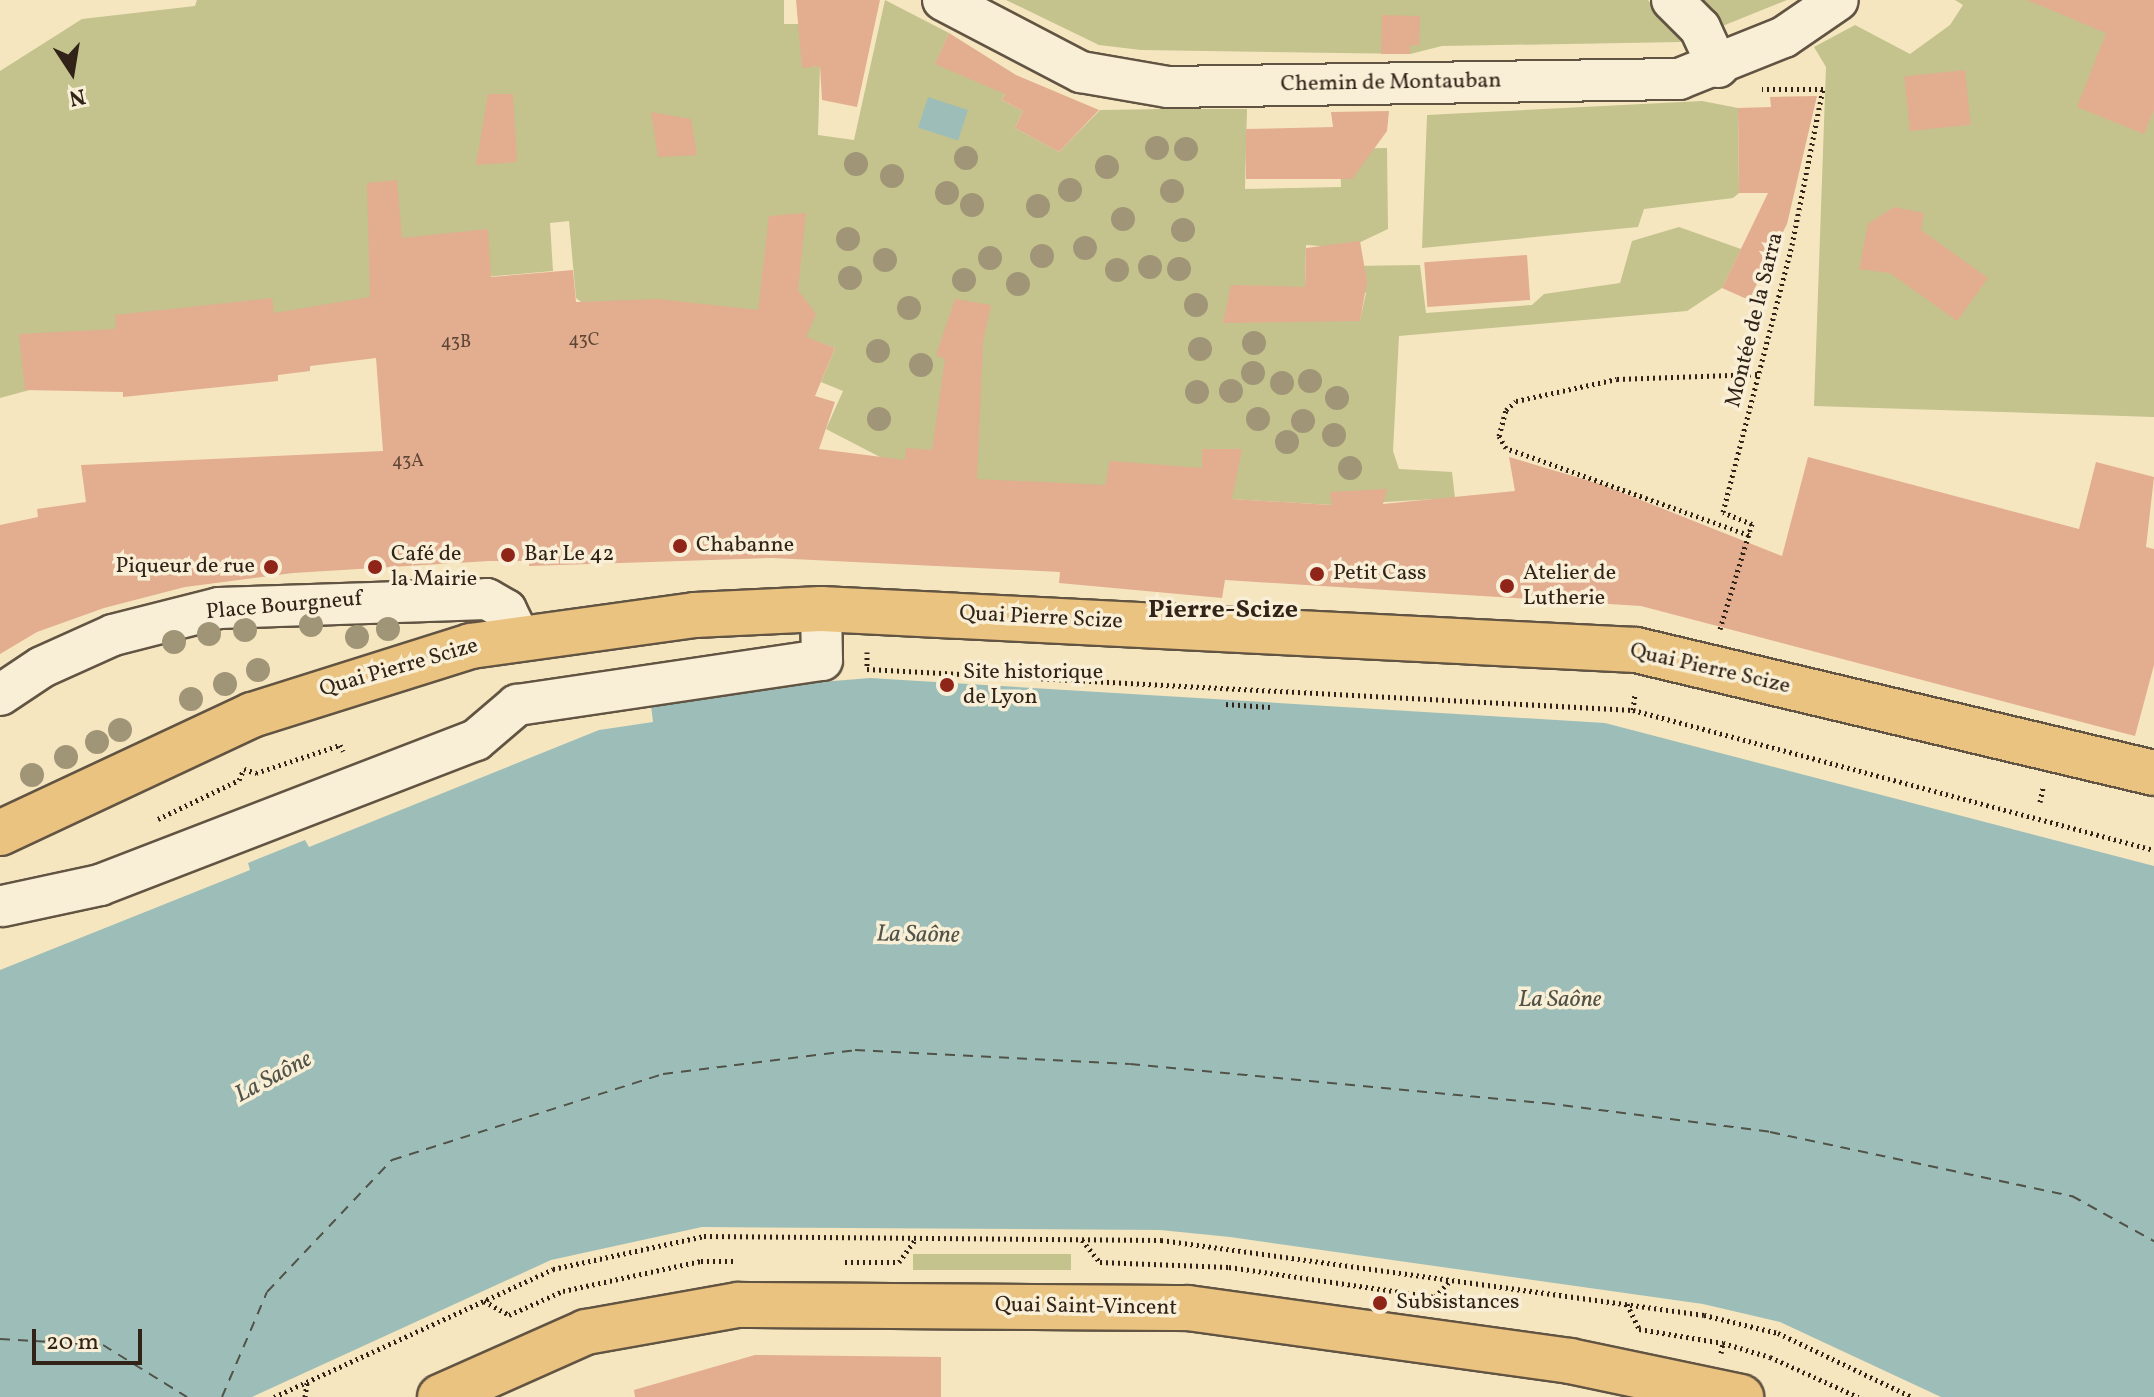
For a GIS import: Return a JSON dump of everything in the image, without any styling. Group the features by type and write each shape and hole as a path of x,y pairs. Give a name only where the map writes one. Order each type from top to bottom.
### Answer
{"main road":[{"name":"Quai Pierre Scize","path":"0,833 252,715 357,677 519,637 695,615 821,609 1636,650 2154,773"},
{"name":"Quai Saint-Vincent","path":"442,1397 586,1332 738,1305 1188,1308 1570,1361 1741,1397"}],"street":[{"name":"Chemin de Montauban","path":"943,0 1081,72 1138,85 1732,78 1838,0"},
{"path":"1672,0 1700,28 1732,78"},
{"name":"Place Bourgneuf","path":"0,695 113,635 219,608 487,599 506,610 519,637"},
{"path":"3,906 100,885 463,745 517,705 822,660 821,609"}],"path":[{"name":"Montée de la Sarra","path":"1732,78 1823,89 1759,374 1723,512 1752,524 1749,535"},
{"path":"1721,626 1749,535 1506,448 1499,436 1506,410 1516,401 1617,379 1759,374"},
{"path":"867,651 867,669 1633,710 2154,850"},
{"path":"1248,705 1249,690"},
{"path":"1633,710 1635,693"},
{"path":"1226,704 1270,707"},
{"path":"163,814 239,780 244,769 256,773 335,746"},
{"path":"2040,802 2043,788"},
{"path":"1082,1240 1100,1262 1229,1267 1435,1297 1451,1280"},
{"path":"484,1301 509,1315 563,1291"},
{"path":"1627,1304 1639,1329 1723,1343 1858,1397"},
{"path":"1720,1355 1723,1343"},
{"path":"305,1397 307,1382"}],"shaded area":[{"path":"197,0 784,0 784,24 800,24 802,67 820,66 818,135 854,140 885,0 949,33 936,63 1007,90 1002,100 1023,111 1015,128 1059,152 1100,110 1166,109 1247,109 1245,189 1341,187 1340,149 1387,148 1388,229 1348,248 1306,245 1305,287 1360,320 1366,293 1352,283 1351,266 1420,265 1426,313 1532,305 1544,294 1620,283 1632,241 1679,227 1741,249 1722,288 1687,311 1399,336 1393,451 1399,469 1452,472 1455,498 1332,505 877,478 880,457 826,429 843,391 821,382 835,348 757,321 588,307 576,298 569,221 550,223 553,271 394,285 373,297 0,398 0,71 82,19 195,6"},
{"path":"1006,0 1648,0 1681,42 1442,46 1410,54 1141,50 1099,45"},
{"path":"1697,0 1787,0 1720,27"},
{"path":"1955,0 2154,0 2154,417 1814,406 1826,67 1814,47 1855,25 1910,54 1950,25 1963,5"},
{"path":"1702,101 1738,108 1739,193 1733,198 1644,209 1638,227 1422,248 1427,115"},
{"path":"913,1254 1071,1254 1071,1270 913,1270"}],"water":[{"path":"928,97 968,110 958,140 918,127"},
{"name":"La Saône","path":"870,678 1605,723 2154,866 2154,1397 1941,1397 1780,1322 1703,1304 1230,1237 1160,1230 702,1227 551,1260 252,1397 0,1397 0,970 250,870 248,863 305,840 309,847 599,730 653,722 650,696"}],"building":[{"path":"796,0 880,0 857,107 822,100 820,66 802,68"},
{"path":"2027,0 2154,0 2154,110 2144,134 2077,107 2106,33"},
{"path":"1382,15 1420,16 1419,46 1410,45 1410,54 1381,54"},
{"path":"949,33 1016,75 1099,110 1059,152 1015,128 1023,111 1002,100 1005,94 935,64"},
{"path":"1965,70 1971,125 1910,131 1904,76"},
{"path":"488,94 513,94 517,162 476,165"},
{"path":"1817,96 1787,224 1749,300 1722,288 1768,193 1739,193 1738,108 1771,107 1770,97"},
{"path":"1389,111 1387,131 1352,179 1246,179 1246,129 1333,127 1331,112"},
{"path":"651,112 691,119 697,155 658,157"},
{"path":"397,180 402,238 488,229 491,277 573,270 576,302 657,299 758,310 769,216 806,213 798,290 816,314 806,337 835,348 815,396 835,402 819,449 905,460 906,448 932,450 945,359 936,355 955,299 991,305 983,343 977,479 1105,485 1110,461 1202,468 1202,449 1242,449 1232,499 1332,505 1330,492 1387,489 1383,504 1515,491 1509,457 1603,485 1782,556 1808,457 2079,529 2096,462 2154,477 2146,547 2154,549 2154,665 2135,736 1641,606 1225,580 1222,598 1059,583 1060,572 772,558 529,566 529,561 489,561 293,573 185,587 104,608 37,632 0,654 0,525 38,517 37,509 86,502 81,465 383,451 376,358 310,366 310,371 278,375 278,381 123,397 123,392 25,390 19,334 116,329 115,315 272,298 274,313 370,297 367,183"},
{"path":"1894,207 1924,213 1921,230 1988,278 1957,321 1890,273 1859,269 1868,224"},
{"path":"1360,241 1367,282 1360,321 1223,323 1231,285 1305,287 1306,248"},
{"path":"1527,255 1530,300 1427,307 1424,262"},
{"path":"755,1355 941,1357 941,1397 635,1397 634,1390"}],"ferry route":[{"path":"222,1397 267,1292 392,1160 663,1074 855,1050 1130,1064 1545,1103 1770,1132 2072,1196 2154,1241"},
{"path":"0,1339 103,1345 187,1397"}],"place":[{"name":"Chabanne","path":"680,546"},
{"name":"Bar Le 42","path":"508,555"},
{"name":"Piqueur de rue","path":"271,567"},
{"name":"Café de la Mairie","path":"375,567"},
{"name":"Petit Cass","path":"1317,574"},
{"name":"Atelier de Lutherie","path":"1507,586"},
{"name":"Site historique de Lyon","path":"947,685"},
{"name":"Subsistances","path":"1380,1303"}],"district":[{"name":"Pierre-Scize","path":"1223,611"}]}
